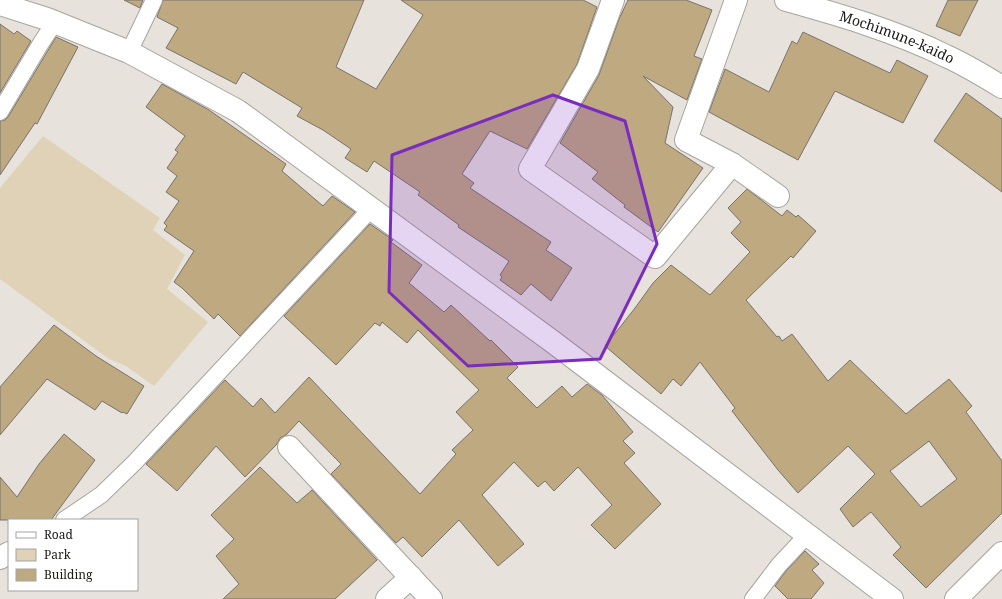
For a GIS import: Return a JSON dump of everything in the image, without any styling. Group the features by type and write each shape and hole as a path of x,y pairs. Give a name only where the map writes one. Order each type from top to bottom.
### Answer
{"street":[{"path":"613,0 588,69 530,169 655,257 732,164"},
{"path":"736,0 686,140 732,164 778,196"},
{"name":"Mochimune-kaido","path":"786,0 836,14 900,36 947,56 1002,87"},
{"path":"0,4 55,22 129,52 238,111 547,338 892,599"},
{"path":"289,447 431,599"},
{"path":"956,599 1002,554"},
{"path":"387,599 411,577"}],"lane":[{"path":"129,52 154,0"},
{"path":"0,112 40,43 55,22"},
{"path":"65,519 100,495 134,463 371,208"},
{"path":"753,599 779,565 808,534"}],"highlighted area":[{"path":"553,95 625,121 657,244 600,359 468,366 389,292 392,155"}],"green space":[{"path":"43,136 160,218 153,230 185,255 167,289 208,322 154,386 126,366 109,359 0,279 0,188"}],"building":[{"path":"124,0 143,0 140,8"},
{"path":"163,0 364,0 336,67 376,89 423,15 401,0 583,0 597,7 577,64 527,149 490,131 462,174 474,183 470,188 551,242 546,250 572,268 551,301 531,284 521,295 500,280 502,277 500,275 509,261 458,227 459,225 418,195 420,192 374,161 367,172 345,158 351,149 323,130 297,116 302,108 243,72 236,84 166,48 178,28 157,17"},
{"path":"628,0 686,0 712,10 694,56 702,59 687,100 643,76 673,107 665,143 703,168 658,232 624,207 625,205 592,179 598,172 560,143 599,75 619,19"},
{"path":"948,0 978,0 960,36 936,26"},
{"path":"0,24 14,34 17,31 31,41 0,93"},
{"path":"803,32 890,73 897,60 928,76 903,123 835,91 798,160 709,112 725,69 769,92 792,41 797,44"},
{"path":"56,37 78,47 37,124 35,123 0,175 0,121 5,120 8,117"},
{"path":"162,84 209,110 286,164 282,171 323,206 332,196 355,212 240,336 218,314 214,319 174,282 194,251 164,230 167,226 164,223 179,201 166,192 177,176 167,168 178,152 175,150 185,136 146,107"},
{"path":"966,93 1002,119 1002,192 934,141"},
{"path":"747,189 782,216 787,210 796,217 798,215 816,231 793,258 791,256 746,300 777,337 779,336 782,341 792,334 828,381 850,360 906,414 949,379 972,406 966,412 1002,461 1002,513 926,588 893,555 901,547 871,512 853,527 840,509 875,474 848,446 798,493 732,411 735,408 700,362 681,386 673,379 661,394 605,346 653,283 671,265 710,295 750,252 731,233 741,222 728,208","holes":["929,441 957,479 921,507 890,471"]},
{"path":"370,224 393,240 391,242 422,265 409,283 444,312 451,305 490,341 491,340 518,367 507,378 537,408 562,386 572,397 587,384 602,395 633,432 623,441 635,453 624,463 661,504 615,549 591,525 612,505 578,467 554,491 545,481 538,487 514,462 482,495 524,544 498,566 459,520 422,557 403,537 396,543 331,474 341,464 299,421 286,435 280,438 277,444 245,477 216,446 177,491 146,464 225,380 253,407 261,398 275,413 309,377 420,494 456,454 452,450 473,430 456,412 479,390 418,330 407,343 382,322 380,326 375,323 336,365 284,316"},
{"path":"54,325 96,356 144,386 127,414 122,413 102,401 95,410 47,379 0,435 0,387"},
{"path":"64,434 95,460 52,519 0,520 0,477 17,497 39,464"},
{"path":"260,467 297,503 312,490 377,560 335,599 223,599 239,584 216,556 234,539 211,515"},
{"path":"805,551 819,564 812,570 824,583 811,599 788,599 775,586 786,571"}]}
